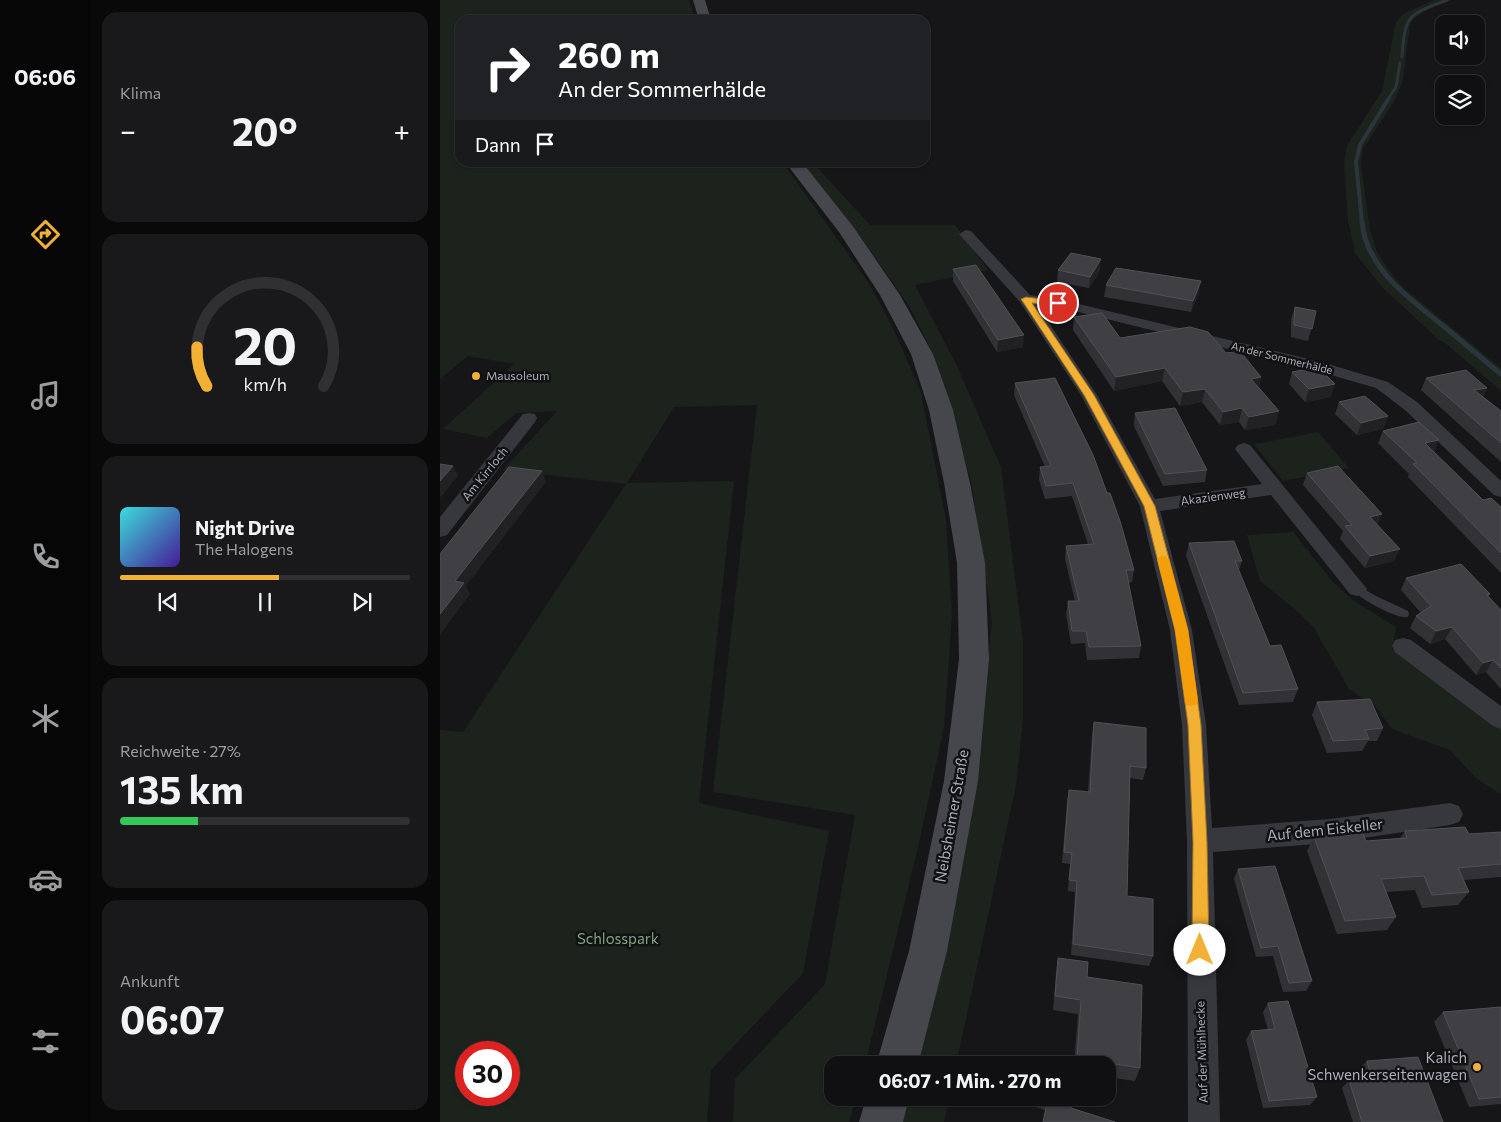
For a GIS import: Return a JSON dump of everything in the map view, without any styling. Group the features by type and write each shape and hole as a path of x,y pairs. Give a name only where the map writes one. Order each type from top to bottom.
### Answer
{"street":[{"path":"699,0 704,15"},
{"name":"Neibsheimer Straße","path":"797,167 846,229 890,294 922,354 941,410 957,483 971,563 974,658 961,781 928,951 899,1056"},
{"name":"Auf der Mühlhecke","path":"966,234 1026,299 1089,395 1149,506 1182,630 1194,725 1200,842 1204,1122"},
{"name":"An der Sommerhälde","path":"1026,299 1058,303 1319,366 1382,386 1411,406 1501,491"},
{"name":"Am Kirrloch","path":"440,530 529,418"},
{"path":"1244,449 1278,488 1357,589"},
{"name":"Akazienweg","path":"1149,506 1278,488"},
{"path":"1404,646 1501,719"},
{"name":"Auf dem Eiskeller","path":"1200,842 1330,831 1450,814"},
{"path":"881,1122 886,1106"}],"lane":[{"path":"1357,589 1404,614"}],"green space":[{"name":"Schlosspark","path":"440,0 689,0 694,15 455,15 455,167 786,167 868,282 891,324 921,392 946,520 952,615 944,727 919,843 867,1056 824,1056 824,1106 854,1106 849,1122 733,1122 735,1079 825,984 855,815 713,792 757,405 674,407 627,483 734,481 699,803 829,831 803,973 711,1070 707,1122 440,1122 440,730 463,732 626,484 503,470 557,411 516,413 487,438 443,429 514,364 468,356 440,379"},
{"path":"1434,0 1452,0 1423,13 1413,20 1410,25 1403,80 1394,102 1363,149 1361,164 1370,230 1377,252 1389,271 1405,289 1501,368 1501,391 1444,342 1440,341 1382,287 1355,253 1348,221 1344,163 1347,146 1382,91 1396,22 1403,14"},
{"path":"804,167 817,167 870,225 955,225 988,270 915,285 956,364 1001,467 1023,642 1023,720 1016,785 958,1056 915,1056 973,806 992,622 971,480 932,351 909,306 857,231"},
{"path":"1318,432 1349,468 1283,481 1254,444"},
{"path":"1293,532 1333,582 1354,601 1396,627 1392,649 1501,728 1501,794 1478,780 1450,750 1392,729 1375,706 1349,689 1314,628 1297,611 1260,581 1247,535"},
{"path":"903,1106 947,1106 944,1122 900,1122"}],"building":[{"path":"1071,253 1101,259 1090,277 1058,270"},
{"path":"976,265 1024,335 998,340 953,269"},
{"path":"1116,268 1201,281 1193,301 1106,285"},
{"path":"1295,307 1316,311 1312,329 1294,325"},
{"path":"1102,313 1120,338 1190,327 1208,332 1226,353 1240,351 1261,377 1251,379 1279,411 1249,417 1242,408 1223,412 1205,389 1183,392 1165,368 1116,377 1074,317"},
{"path":"1318,367 1335,384 1309,389 1292,372"},
{"path":"1466,370 1487,388 1474,390 1501,411 1501,443 1426,378"},
{"path":"1055,378 1093,455 1120,521 1134,570 1126,570 1141,646 1089,647 1086,631 1072,631 1068,601 1079,601 1066,546 1094,544 1073,483 1046,486 1040,467 1051,466 1015,383"},
{"path":"1365,396 1388,416 1361,423 1339,402"},
{"path":"1175,408 1207,470 1165,474 1135,413"},
{"path":"1419,422 1439,440 1425,443 1483,500 1491,498 1501,507 1501,553 1413,464 1417,463 1383,431"},
{"path":"440,464 453,466 440,481"},
{"path":"1338,466 1382,514 1370,517 1400,549 1370,556 1345,526 1352,525 1307,473"},
{"path":"509,467 542,471 455,581 464,583 440,614 440,554"},
{"path":"1234,541 1242,561 1235,561 1270,646 1281,645 1298,689 1243,693 1189,543"},
{"path":"1461,564 1490,594 1487,595 1501,610 1501,668 1493,660 1483,663 1452,627 1436,631 1416,616 1431,606 1406,578"},
{"path":"1370,699 1383,728 1365,730 1369,739 1333,741 1317,702"},
{"path":"1094,722 1146,728 1146,768 1130,766 1127,896 1153,899 1153,956 1073,944 1077,881 1069,880 1072,853 1064,852 1069,790 1090,792"},
{"path":"1465,827 1469,834 1501,832 1501,864 1458,868 1469,892 1432,895 1424,876 1381,879 1396,917 1345,921 1314,837 1363,834 1366,841 1407,838 1405,831"},
{"path":"1275,866 1312,981 1289,983 1278,946 1261,948 1238,869"},
{"path":"1058,958 1088,962 1087,977 1142,985 1140,1068 1116,1064 1116,1056 1077,1056 1081,1000 1055,996"},
{"path":"1288,1001 1317,1097 1269,1101 1251,1031 1275,1029 1268,1003"},
{"name":"Kalich Schwenkerseitenwagen","path":"1501,1007 1501,1097 1479,1099 1443,1012"},
{"path":"1418,1057 1443,1122 1362,1122 1349,1080 1372,1079 1367,1061"},
{"path":"1046,1106 1071,1106 1071,1108 1115,1122 1043,1122"}],"waterway":[{"path":"1402,57 1405,32 1411,18 1416,13 1447,0"},
{"path":"1388,99 1396,87 1400,63"},
{"path":"1362,223 1356,162 1360,145 1389,98"},
{"path":"1362,222 1365,239 1372,254 1380,268 1391,281 1501,374"}],"slow traffic":[{"path":"1163,559 1182,630 1191,701"}],"place":[{"name":"Mausoleum","path":"476,376"},
{"name":"Kalich Schwenkerseitenwagen","path":"1477,1067"}],"route":[{"path":"1058,303 1026,299 1089,395 1149,506 1182,630 1194,725 1200,842 1200,950"}]}
